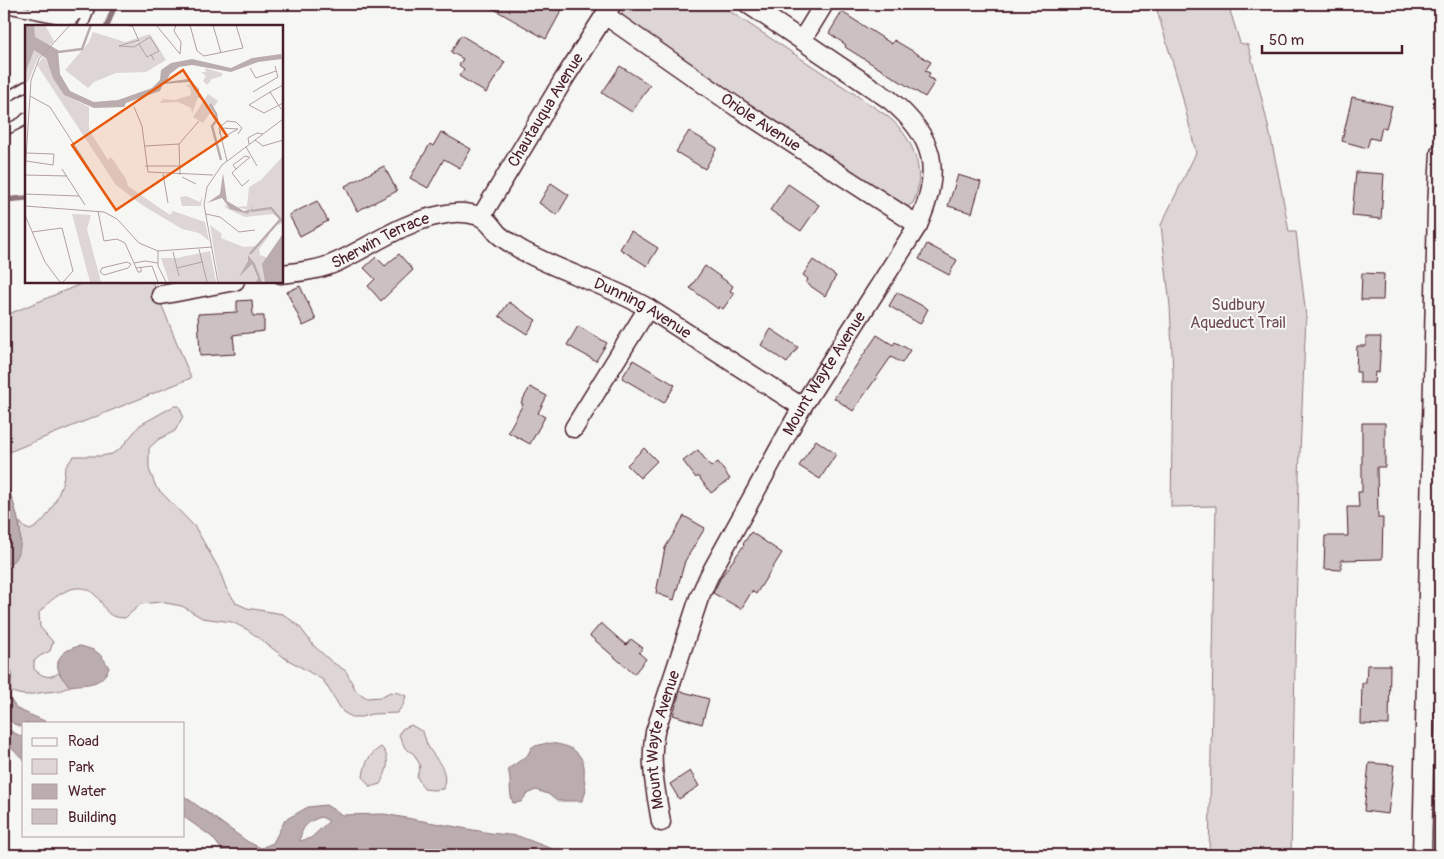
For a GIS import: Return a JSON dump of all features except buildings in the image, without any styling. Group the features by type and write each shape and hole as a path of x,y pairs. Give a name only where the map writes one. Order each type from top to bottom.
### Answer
{"street":[{"name":"Mount Wayte Avenue","path":"661,822 652,765 652,747 655,732 700,598 719,556 752,500 802,407 918,225 931,189 932,170 930,153 923,136 914,122 890,100 748,4"},
{"path":"802,40 824,4"},
{"name":"Chautauqua Avenue","path":"481,217 564,79 609,9"},
{"name":"Oriole Avenue","path":"609,9 738,108 918,225"},
{"path":"1422,855 1436,207 1440,153"},
{"name":"Sherwin Terrace","path":"282,274 318,269 337,262 396,230 440,215 470,214 481,217"},
{"name":"Dunning Avenue","path":"481,217 509,242 523,251 559,269 628,297 648,308 802,407"},
{"path":"161,295 230,282"},
{"path":"574,428 648,308"}],"lane":[{"path":"33,4 87,16"},
{"path":"83,25 91,4"},
{"path":"4,7 67,20 72,20 77,14"},
{"path":"4,99 25,87"},
{"path":"4,131 25,119"}],"green space":[{"path":"623,4 719,4 886,115 903,133 915,155 919,179 913,203 907,207 900,207 624,21 622,14"},
{"name":"Sudbury Aqueduct Trail","path":"1155,4 1228,4 1240,43 1248,45 1271,138 1289,232 1296,232 1306,316 1299,476 1291,855 1209,855 1216,506 1171,507 1173,374 1170,306 1161,225 1196,153 1180,87"},
{"path":"86,282 152,282 191,378 4,454 4,316"},
{"path":"174,406 179,406 183,416 175,431 159,439 149,448 149,469 156,487 195,527 219,569 226,588 236,603 247,608 283,614 299,626 314,646 332,662 346,671 356,691 367,698 381,697 390,692 406,696 403,705 397,713 352,717 343,712 323,680 285,658 248,630 232,622 202,618 182,606 160,602 141,604 125,618 114,616 110,615 91,591 83,588 67,590 52,600 39,613 40,627 53,642 50,651 34,661 34,669 46,676 59,673 70,686 58,691 28,695 9,691 12,674 4,648 4,566 17,553 20,542 20,522 25,528 30,530 47,516 58,495 65,469 74,456 112,454 121,448 140,425"},
{"path":"411,725 423,732 428,746 444,771 443,789 424,789 417,777 420,765 414,754 405,748 399,735 402,729"},
{"path":"381,747 387,760 385,775 380,784 370,787 363,777 365,768 370,756"}],"water":[{"path":"4,478 18,519 20,542 14,560 4,566 4,539 7,534 7,523 4,512"},
{"path":"80,646 98,653 109,668 102,678 93,683 70,686 60,673 58,662 65,652"},
{"path":"4,648 12,674 10,699 17,709 47,722 22,722 22,727 14,724 4,715"},
{"path":"9,730 22,737 22,758 8,745 4,732"},
{"path":"547,743 568,747 580,757 584,766 586,787 582,801 558,801 548,794 536,790 527,794 521,802 513,803 508,769 527,756 532,747"},
{"path":"185,797 248,842 261,848 273,843 285,820 308,807 326,805 342,815 384,814 490,833 518,836 568,855 221,855 222,850 212,837 185,818","holes":["321,817 329,821 311,838 300,841 302,831 309,822"]}],"waterway":[{"path":"107,25 115,4"},
{"path":"4,200 25,198"}]}
